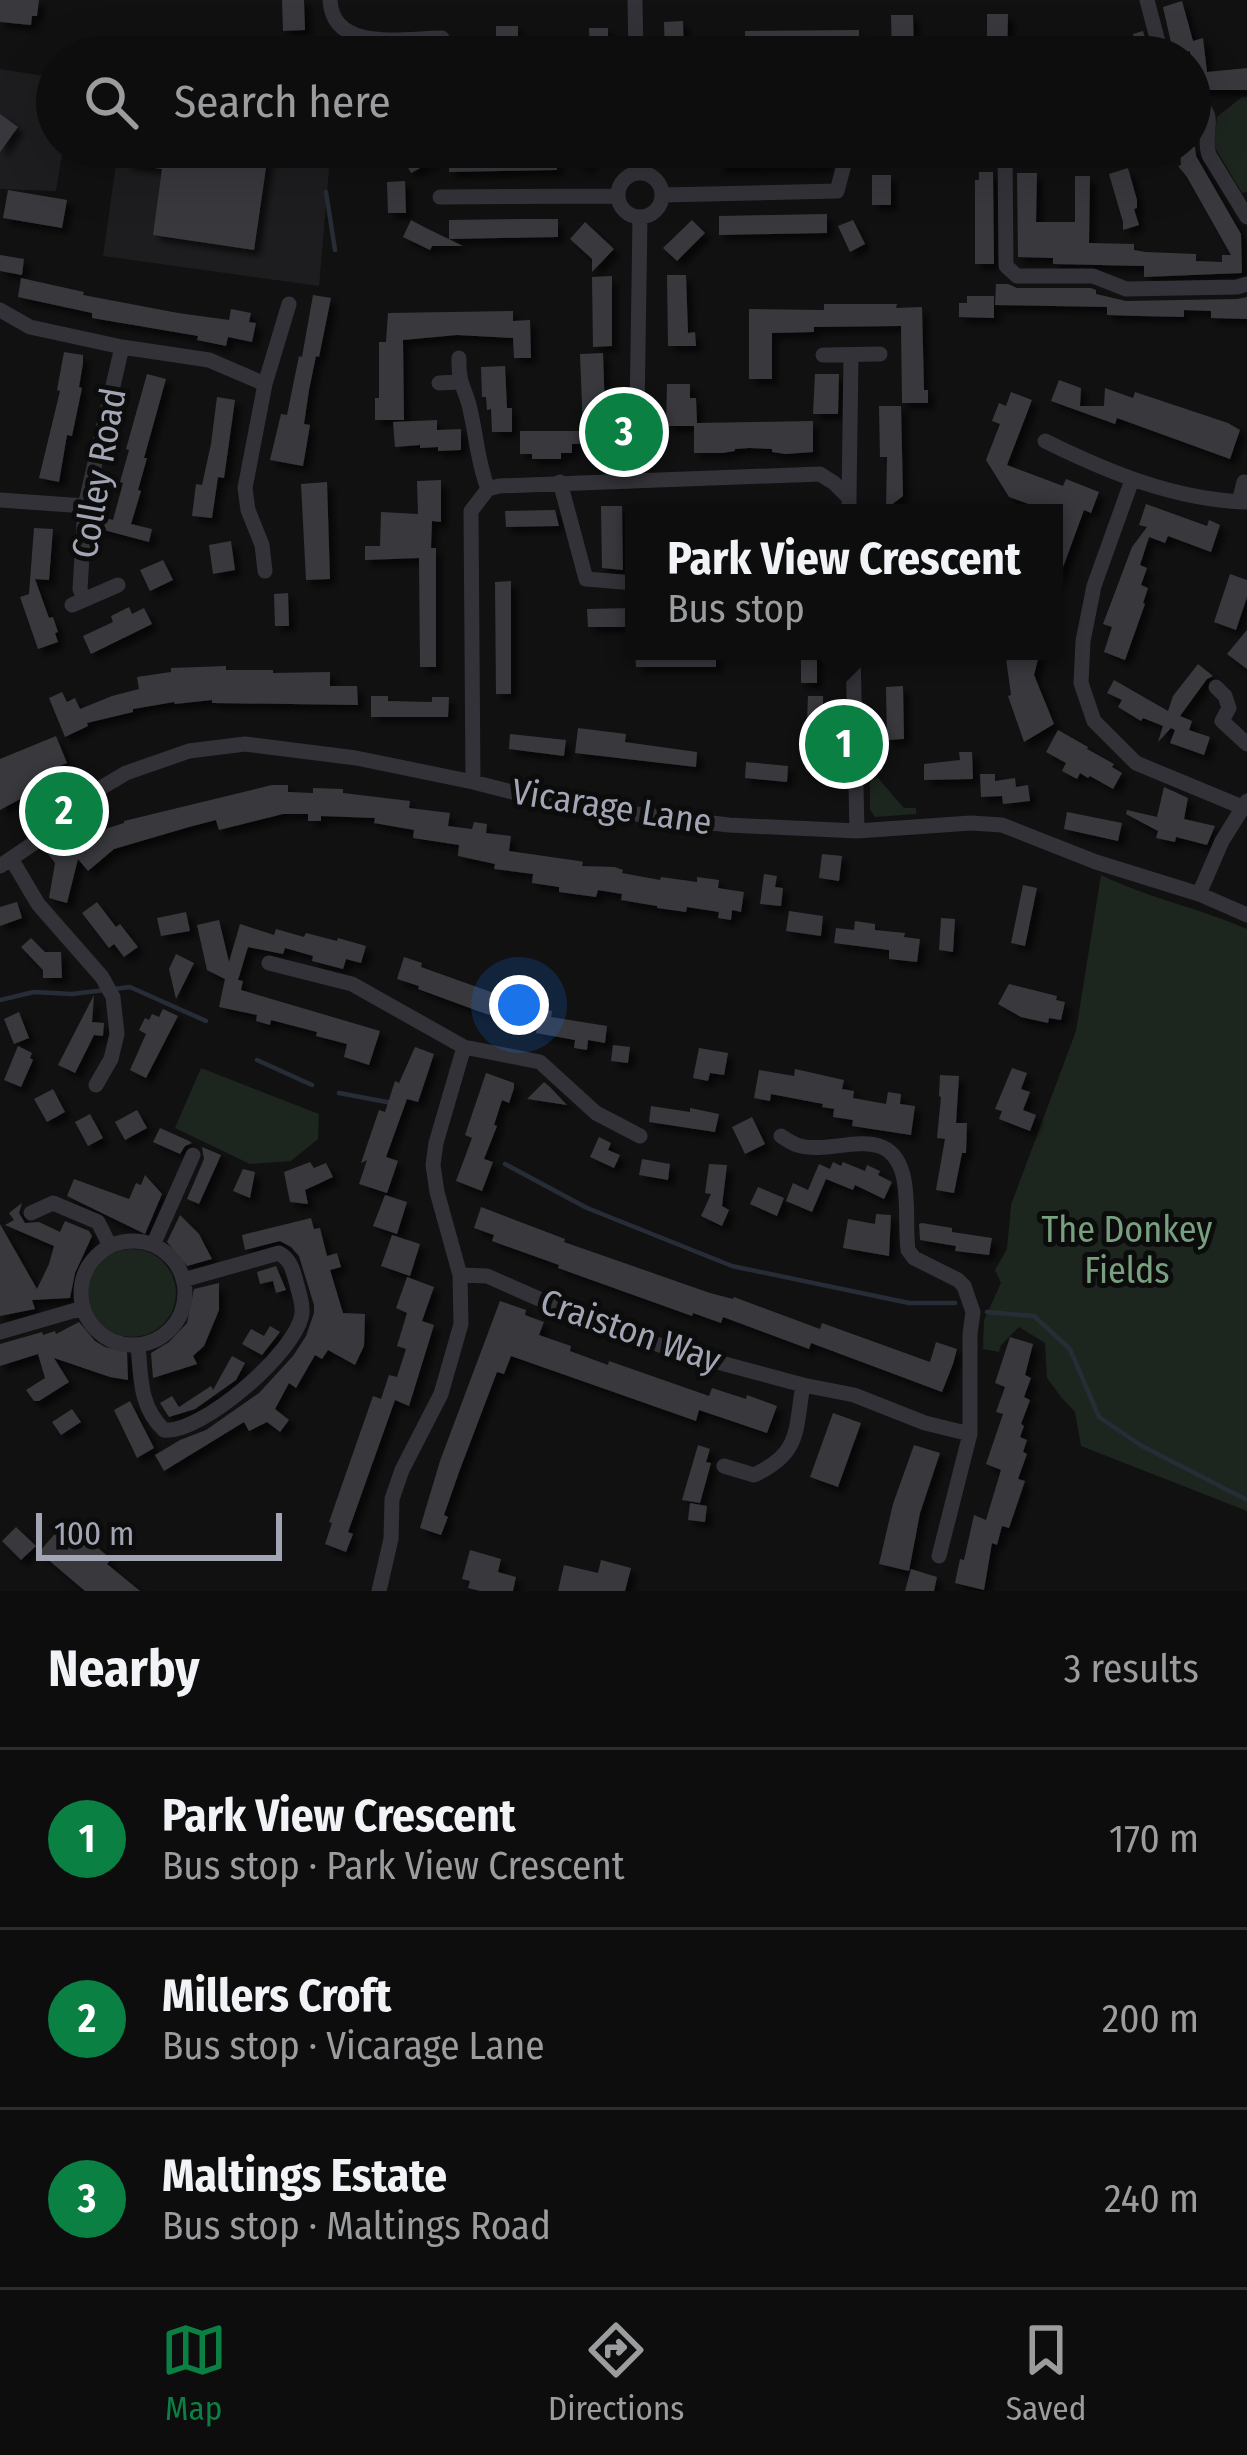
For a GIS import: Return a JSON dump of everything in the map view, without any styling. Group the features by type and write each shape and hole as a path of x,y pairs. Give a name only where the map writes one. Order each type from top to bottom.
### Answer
{"street":[{"path":"330,0 334,21 352,36"},
{"path":"635,0 636,36"},
{"path":"1147,0 1156,36"},
{"path":"1211,158 1247,217"},
{"path":"638,168 638,172"},
{"path":"662,195 837,191 842,168"},
{"path":"1005,168 1006,266 1017,276 1093,276 1126,289 1247,284"},
{"path":"638,172 655,179 662,195 655,211 640,217 624,211 617,196 623,180 638,172"},
{"path":"440,197 617,196"},
{"path":"636,479 640,217"},
{"path":"265,571 245,488 265,384 289,304"},
{"path":"0,310 30,327 209,360 265,384"},
{"name":"Colley Road","path":"118,585 78,603 86,506 122,347"},
{"path":"823,355 880,354"},
{"path":"849,504 850,355"},
{"path":"459,358 458,382 471,408 478,466 488,489"},
{"path":"439,383 458,382"},
{"path":"1045,441 1132,480 1187,494 1243,502 1244,482"},
{"path":"473,782 471,511 488,489 560,482 820,474 834,483 848,504"},
{"path":"1132,480 1094,586 1082,641 1081,682 1094,721 1136,763 1245,804 1199,894"},
{"path":"560,482 586,579 625,582"},
{"path":"0,500 86,506"},
{"path":"853,660 857,831"},
{"path":"1216,687 1229,708 1222,721 1247,744"},
{"name":"Vicarage Lane","path":"6,863 94,793 127,773 188,751 245,744 473,782 567,806 729,825 857,831 1002,825 1247,915"},
{"path":"6,863 109,989 117,1034 106,1076"},
{"path":"277,972 352,985 464,1047 540,1062 596,1113 640,1136"},
{"path":"379,1591 391,1539 392,1499 441,1394 461,1324 460,1275 433,1165 464,1047"},
{"path":"781,1136 803,1146 877,1144 889,1149 904,1178 908,1250 914,1258 958,1280 974,1312 970,1435 939,1556"},
{"path":"153,1245 193,1155"},
{"path":"31,1213 52,1203 98,1222 110,1246"},
{"path":"139,1241 167,1253 177,1265 183,1280 180,1315 155,1340 120,1344 91,1324 82,1308 82,1279 97,1255 110,1246 139,1241"},
{"path":"138,1345 143,1397 151,1415 164,1430 178,1431 232,1398 271,1365 302,1314 290,1263 279,1253 183,1280"},
{"name":"Craiston Way","path":"460,1275 487,1276 643,1340 854,1395 970,1435"},
{"path":"0,1332 82,1308"},
{"path":"724,1466 754,1475 772,1467 791,1449 803,1384"}],"shaded area":[{"path":"0,69 36,75 36,168 60,168 56,191 0,189"},
{"path":"115,168 329,168 319,286 103,256"}],"green space":[{"path":"1247,97 1247,192 1242,193 1214,146 1217,117"},
{"path":"870,778 878,778 904,808 916,808 916,814 875,817 870,810"},
{"name":"The Donkey Fields","path":"1101,875 1247,929 1247,1511 1081,1446 1075,1412 1047,1378 1045,1343 1019,1327 999,1352 983,1349 984,1320 1001,1283 995,1270 1007,1249 1011,1205 1076,1031"},
{"path":"201,1068 319,1114 318,1139 291,1161 250,1164 175,1128"},
{"path":"132,1249 163,1262 176,1293 163,1324 132,1337 101,1324 88,1293 101,1262"}],"building":[{"path":"0,0 39,0 37,16 32,16 31,25 0,22"},
{"path":"282,0 304,0 305,30 283,31"},
{"path":"1182,1 1192,36 1170,36 1163,7"},
{"path":"987,14 1008,14 1007,36 987,36"},
{"path":"891,15 913,15 914,36 892,36"},
{"path":"683,21 683,36 664,36 664,22"},
{"path":"496,26 518,26 518,36 496,36"},
{"path":"589,28 608,28 608,36 589,36"},
{"path":"859,30 859,36 745,36 745,31"},
{"path":"1247,68 1247,90 1211,90 1211,72"},
{"path":"0,114 18,127 0,152"},
{"path":"155,168 266,168 254,250 153,235 162,169"},
{"path":"449,168 557,170 449,172"},
{"path":"1128,168 1139,225 1123,230 1109,174"},
{"path":"1180,168 1203,168 1241,234 1242,273 1144,277 1144,266 1053,264 1053,258 1018,257 1017,173 1037,173 1036,222 1075,222 1075,176 1090,176 1089,243 1134,244 1134,250 1196,254 1196,261 1222,262 1222,255 1231,255"},
{"path":"979,172 993,172 994,264 975,264 975,180"},
{"path":"872,175 891,175 891,205 872,205"},
{"path":"405,181 406,213 388,213 387,182"},
{"path":"8,190 67,200 62,228 3,218"},
{"path":"827,214 827,233 719,235 719,216"},
{"path":"558,219 558,237 449,239 449,220"},
{"path":"411,220 463,246 432,246 430,250 403,237"},
{"path":"692,220 705,233 677,261 663,248"},
{"path":"853,220 865,244 850,252 838,226"},
{"path":"585,222 614,249 592,272 592,259 570,239"},
{"path":"0,255 24,259 22,275 0,271"},
{"path":"667,275 686,275 688,333 695,332 696,346 668,346"},
{"path":"612,276 612,346 593,347 592,277"},
{"path":"21,278 178,313 229,320 231,309 251,313 249,322 256,323 252,342 228,337 226,346 197,340 198,336 92,318 92,313 18,297"},
{"path":"996,284 1091,288 1096,294 1126,301 1247,297 1247,319 1211,318 1211,311 1184,310 1184,317 1139,316 1107,315 1107,307 995,305"},
{"path":"313,295 331,298 309,390 304,424 310,425 303,466 270,460 281,414 287,415"},
{"path":"967,296 994,296 994,318 959,317 959,303 967,303"},
{"path":"824,304 922,307 928,403 902,403 901,326 814,327 814,332 772,333 772,379 749,379 749,309 824,310"},
{"path":"513,311 513,321 530,320 531,358 514,358 513,338 457,335 403,340 404,420 375,420 379,342 386,342 388,313"},
{"path":"64,352 83,355 83,363 82,388 59,482 39,478 60,391"},
{"path":"603,353 606,443 572,444 572,453 561,453 561,459 520,454 520,431 583,431 580,354"},
{"path":"505,366 512,432 492,432 491,409 487,410 486,397 482,397 481,367"},
{"path":"147,374 166,379 131,524 152,529 149,542 96,528 99,516 113,520"},
{"path":"815,374 839,374 838,414 813,414"},
{"path":"1059,380 1081,388 1080,406 1104,406 1105,388 1133,398 1135,392 1228,423 1240,430 1230,459 1117,418 1115,424 1051,401"},
{"path":"667,384 690,384 697,423 813,421 813,452 786,454 749,448 694,453 694,426 666,426"},
{"path":"1011,392 1032,400 1007,465 1063,486 1066,479 1099,492 1091,513 1084,510 1063,567 1063,504 1029,504 1009,497 986,460 1000,424 992,421 999,403 1006,406"},
{"path":"217,397 235,400 224,478 218,477 212,518 192,516 196,484 202,485 211,444"},
{"path":"879,406 901,406 903,496 893,504 886,504 887,457 880,457"},
{"path":"437,420 437,430 461,429 461,450 395,447 393,422"},
{"path":"441,480 441,522 432,521 431,548 436,548 436,667 420,667 419,558 365,560 365,546 380,546 381,512 418,514 417,481"},
{"path":"327,482 330,579 306,580 301,484"},
{"path":"1146,504 1207,526 1209,520 1220,525 1211,552 1168,536 1165,543 1149,537 1140,565 1147,568 1141,585 1148,588 1145,604 1125,660 1104,652 1112,627 1103,624 1132,547 1147,527 1139,525"},
{"path":"601,506 622,506 623,570 602,568"},
{"path":"555,510 559,526 506,527 505,511"},
{"path":"34,528 53,529 49,580 35,579 58,632 58,642 38,649 20,597 29,594"},
{"path":"231,541 235,570 213,574 209,545"},
{"path":"163,560 173,580 150,591 140,570"},
{"path":"1230,574 1247,580 1247,597 1236,630 1214,622"},
{"path":"511,581 511,694 496,694 495,582"},
{"path":"288,593 289,626 275,626 274,594"},
{"path":"129,607 132,614 144,608 152,624 91,654 83,636 113,622 111,616"},
{"path":"625,608 625,627 588,627 587,609"},
{"path":"1247,630 1247,669 1227,654"},
{"path":"636,660 716,660 716,667 636,667"},
{"path":"801,660 817,660 817,683 801,683"},
{"path":"1006,660 1038,660 1034,675 1054,724 1024,742"},
{"path":"1198,664 1213,676 1180,716 1192,721 1189,730 1210,737 1204,755 1170,743 1175,730 1171,728 1158,742 1163,726 1141,721 1118,707 1122,700 1107,693 1114,680 1168,711 1173,696"},
{"path":"226,666 226,670 273,673 330,672 330,686 357,686 358,705 174,702 87,723 65,737 49,698 62,692 67,702 75,698 80,709 139,689 137,677 171,672 171,668"},
{"path":"903,686 904,739 887,740 886,687"},
{"path":"371,696 432,702 432,697 449,697 448,717 371,717"},
{"path":"808,696 823,696 823,748 806,748"},
{"path":"578,728 626,734 625,742 697,752 696,767 575,753"},
{"path":"1058,730 1114,764 1122,773 1113,789 1090,776 1080,773 1077,779 1062,771 1066,763 1046,752"},
{"path":"510,734 566,740 564,756 509,749"},
{"path":"56,736 67,763 37,776 32,782 35,791 0,810 0,759"},
{"path":"959,752 972,752 973,779 924,780 924,764 960,760"},
{"path":"746,762 788,766 787,782 745,778"},
{"path":"980,774 995,774 995,781 1015,778 1016,787 1028,785 1030,801 1003,804 1002,796 981,797"},
{"path":"288,785 288,792 343,789 343,793 410,801 409,808 450,813 448,826 472,829 474,822 487,824 486,833 511,836 509,851 579,861 582,866 615,867 622,873 660,880 719,880 718,888 744,892 741,912 732,910 731,920 718,918 719,912 657,908 598,890 596,897 559,892 559,887 532,883 533,874 494,869 495,864 458,856 459,845 413,838 414,830 374,823 375,818 321,816 321,821 308,821 308,814 283,814 219,830 216,820 114,849 88,871 78,859 67,903 49,898 55,863 48,854 69,838 79,851 124,821"},
{"path":"1164,787 1188,798 1184,819 1215,826 1207,845 1176,837 1175,842 1156,838 1158,831 1126,814 1127,810 1157,817"},
{"path":"1067,812 1122,823 1118,841 1064,829"},
{"path":"822,854 842,856 839,881 819,878"},
{"path":"764,874 777,876 775,887 783,888 781,906 760,904"},
{"path":"1023,885 1037,888 1025,946 1011,943"},
{"path":"17,902 22,918 0,926 0,907"},
{"path":"97,902 138,947 124,957 114,944 109,948 82,913"},
{"path":"789,911 823,916 821,936 786,931"},
{"path":"186,912 190,931 161,936 157,918"},
{"path":"941,918 955,919 953,952 939,950"},
{"path":"219,920 229,962 240,924 274,935 276,929 366,946 361,963 346,959 343,969 285,948 283,954 248,947 238,980 243,981 241,990 380,1031 369,1065 344,1057 347,1044 316,1036 317,1032 271,1020 270,1025 256,1021 257,1015 219,1007 225,979 207,970 197,925"},
{"path":"855,921 920,939 917,962 889,959 889,950 834,943 836,928 854,930"},
{"path":"31,938 45,952 61,952 62,978 43,978 43,970 21,947"},
{"path":"176,954 194,963 176,999 169,969"},
{"path":"404,957 491,992 533,1002 531,1007 552,1011 551,1017 607,1026 605,1043 588,1040 587,1050 574,1048 575,1040 536,1033 537,1028 418,989 397,979"},
{"path":"1009,984 1057,996 1056,1000 1065,1002 1061,1020 1049,1018 1048,1023 1021,1017 998,1004"},
{"path":"94,995 92,1022 104,1023 103,1036 94,1035 75,1073 58,1065"},
{"path":"163,1009 178,1016 146,1078 130,1070 146,1034 139,1030 145,1018 159,1017"},
{"path":"19,1012 29,1038 14,1044 4,1019"},
{"path":"613,1045 630,1047 628,1063 611,1061"},
{"path":"18,1046 32,1053 33,1060 21,1087 4,1080"},
{"path":"415,1047 434,1054 418,1102 407,1099 386,1157 398,1161 387,1193 359,1184 367,1160 361,1163 379,1110 385,1112 395,1081 399,1083"},
{"path":"699,1048 728,1053 724,1075 710,1073 708,1081 693,1078"},
{"path":"1012,1068 1027,1073 1021,1089 1030,1092 1023,1110 1036,1115 1030,1131 999,1119 1002,1111 995,1109"},
{"path":"795,1069 844,1080 842,1089 854,1091 853,1098 886,1104 888,1092 901,1094 900,1104 915,1106 911,1135 852,1126 853,1120 833,1117 834,1109 823,1104 771,1094 770,1101 754,1098 759,1070 794,1076"},
{"path":"486,1073 514,1083 514,1088 509,1103 502,1100 494,1125 484,1159 493,1162 482,1191 456,1181 472,1138 465,1135"},
{"path":"940,1075 959,1076 956,1123 967,1123 966,1153 962,1153 954,1193 936,1190 945,1139 937,1138"},
{"path":"544,1082 550,1087 567,1105 527,1099"},
{"path":"53,1089 65,1112 47,1122 34,1099"},
{"path":"651,1106 719,1114 715,1132 649,1122"},
{"path":"137,1110 147,1128 125,1140 115,1122"},
{"path":"90,1114 103,1138 88,1146 75,1122"},
{"path":"752,1117 765,1144 745,1154 732,1127"},
{"path":"160,1128 192,1143 180,1154 153,1142"},
{"path":"599,1137 611,1143 608,1150 620,1155 614,1168 590,1157"},
{"path":"202,1147 221,1155 199,1204 187,1199 204,1159"},
{"path":"642,1159 670,1164 668,1180 639,1175"},
{"path":"310,1162 314,1168 326,1163 333,1177 305,1190 308,1204 290,1202 284,1172"},
{"path":"833,1162 880,1171 878,1175 892,1182 884,1199 855,1185 853,1190 826,1179 812,1212 786,1201 793,1183 808,1190 819,1164 830,1169"},
{"path":"709,1164 727,1165 722,1206 729,1210 722,1226 701,1216 711,1194 705,1193"},
{"path":"243,1169 255,1172 250,1198 233,1191"},
{"path":"145,1175 162,1194 145,1234 67,1196 74,1179 129,1199"},
{"path":"758,1187 784,1198 777,1216 750,1204"},
{"path":"385,1195 407,1202 397,1234 373,1226"},
{"path":"22,1203 19,1213 25,1223 39,1222 60,1232 65,1221 92,1236 75,1273 70,1298 32,1300 35,1309 0,1316 0,1224 37,1289 54,1246 5,1225 14,1220 9,1213"},
{"path":"481,1207 710,1293 734,1297 820,1329 822,1323 930,1362 936,1342 957,1349 953,1364 942,1392 811,1343 809,1349 723,1317 721,1323 692,1316 492,1241 494,1235 474,1228"},
{"path":"876,1214 891,1215 889,1256 843,1248 848,1219 875,1224"},
{"path":"180,1215 199,1234 212,1259 187,1266 167,1242"},
{"path":"311,1218 314,1229 320,1228 327,1256 337,1253 341,1267 330,1270 343,1313 365,1314 364,1346 355,1365 328,1350 322,1359 315,1355 296,1388 289,1383 275,1409 289,1420 280,1432 267,1422 249,1431 244,1422 164,1471 155,1455 206,1430 259,1393 306,1336 314,1305 299,1256 280,1241 245,1250 242,1235"},
{"path":"922,1223 992,1238 989,1255 920,1240"},
{"path":"392,1235 420,1244 410,1276 381,1266"},
{"path":"276,1266 286,1290 276,1293 273,1281 260,1284 257,1272"},
{"path":"407,1277 434,1287 422,1321 434,1325 409,1406 395,1400 348,1532 353,1534 346,1552 325,1544 329,1522 373,1396 381,1399 389,1375 397,1377 406,1349 397,1346 407,1313 396,1308"},
{"path":"219,1283 219,1310 204,1346 193,1356 197,1364 153,1378 151,1353 187,1323 194,1289"},
{"path":"500,1301 544,1322 539,1335 571,1346 570,1351 709,1396 712,1388 777,1406 767,1433 699,1410 696,1421 511,1356 504,1374 497,1372 444,1515 448,1517 441,1535 420,1528"},
{"path":"79,1322 95,1341 127,1352 128,1380 54,1358 69,1382 34,1401 26,1390 45,1378 38,1354 0,1366 0,1344 42,1332 56,1334"},
{"path":"270,1326 280,1332 262,1355 242,1344 251,1329 264,1336"},
{"path":"1010,1337 1033,1344 1025,1375 1031,1378 1024,1397 1030,1400 1020,1437 1027,1440 1023,1452 1027,1454 1018,1479 1025,1481 1009,1528 1002,1526 997,1545 992,1543 984,1590 955,1583 974,1515 986,1520 1001,1470 986,1464 1003,1414 996,1412 1005,1387 995,1383"},
{"path":"232,1356 245,1363 236,1380 195,1409 169,1417 160,1403 172,1396 179,1407 211,1386 213,1390"},
{"path":"130,1401 154,1448 137,1458 114,1410"},
{"path":"72,1409 81,1422 61,1435 52,1422"},
{"path":"833,1413 861,1423 838,1487 810,1477"},
{"path":"698,1445 710,1449 706,1462 711,1463 700,1503 682,1500"},
{"path":"914,1445 940,1453 920,1513 909,1571 879,1564"},
{"path":"690,1503 707,1506 705,1522 688,1520"},
{"path":"66,1521 140,1591 85,1591 39,1552"},
{"path":"16,1527 36,1546 21,1560 2,1541"},
{"path":"470,1550 501,1559 498,1572 516,1577 513,1591 468,1588 470,1581 462,1579"},
{"path":"601,1560 631,1568 625,1591 558,1591 564,1565 598,1573"},
{"path":"911,1569 937,1577 934,1591 905,1591"}],"waterway":[{"path":"326,192 335,250"},
{"path":"0,1000 34,992 72,994 130,987 206,1021"},
{"path":"257,1060 312,1085"},
{"path":"339,1093 392,1103"},
{"path":"505,1164 587,1208 732,1266 909,1303 955,1303"},
{"path":"987,1312 1034,1316 1070,1349 1099,1417 1142,1446 1247,1500"}],"place":[{"name":"Maltings Estate","path":"624,432"},
{"name":"Park View Crescent","path":"844,744"},
{"name":"Millers Croft","path":"64,811"}]}
